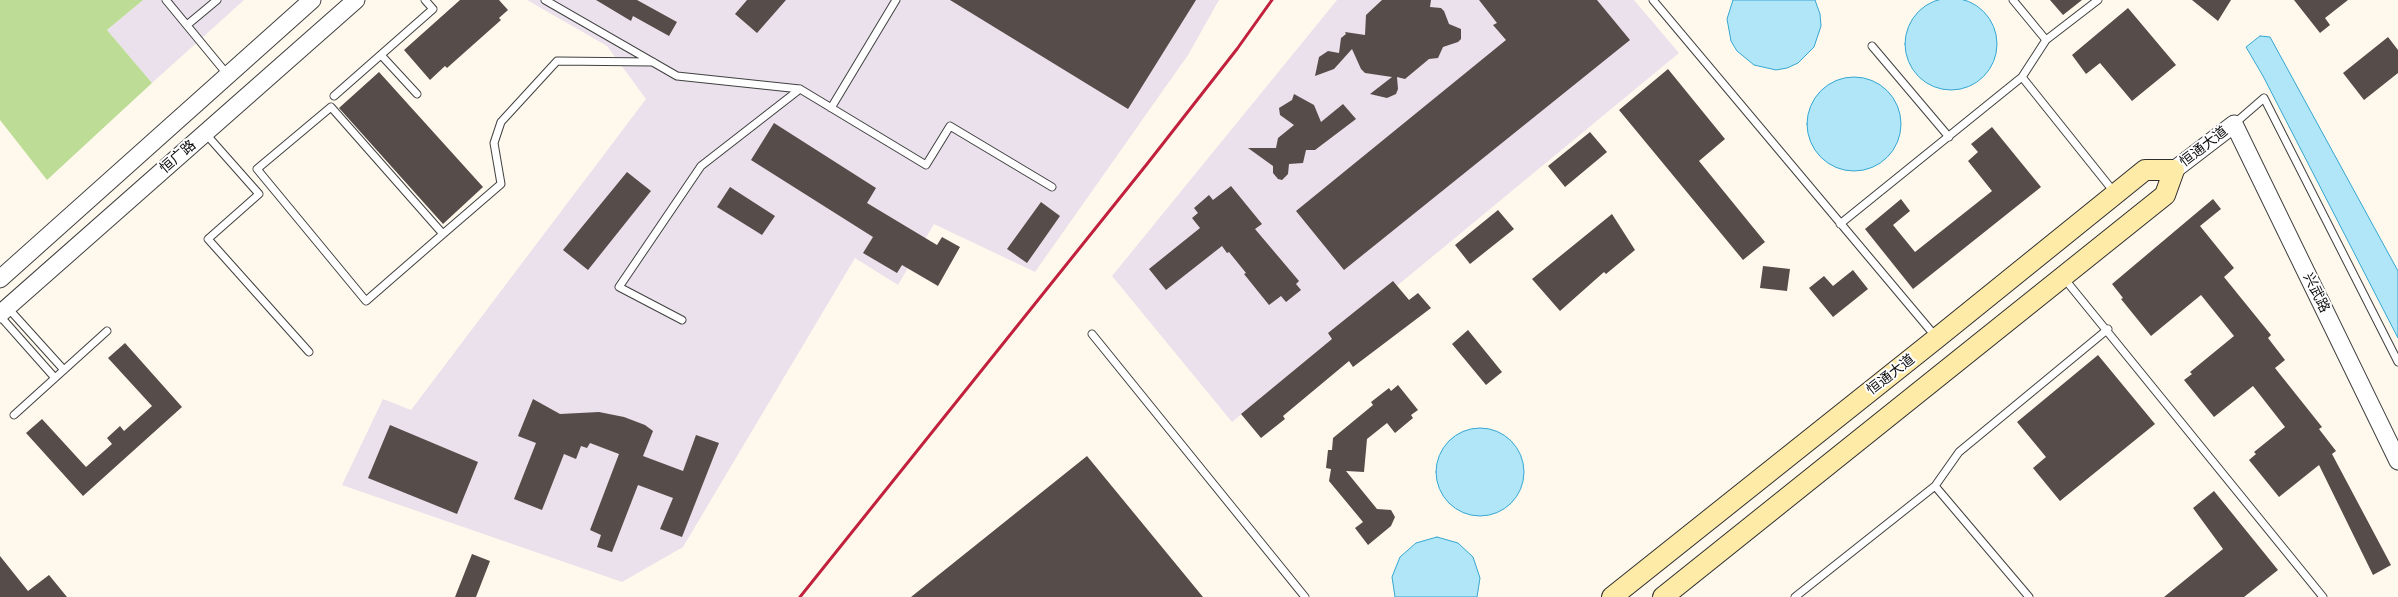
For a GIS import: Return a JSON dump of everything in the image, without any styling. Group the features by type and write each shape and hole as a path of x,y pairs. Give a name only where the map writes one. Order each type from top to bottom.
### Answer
{"main road":[{"name":"恒通大道","path":"1612,597 1938,338 2145,170 2174,170 2165,195 1663,597"}],"street":[{"name":"恒广路","path":"0,279 312,0"},
{"name":"恒广路","path":"2,312 356,0"},
{"name":"恒通大道","path":"2174,170 2234,124"},
{"name":"兴武路","path":"2234,124 2398,461"}],"lane":[{"path":"166,0 228,74"},
{"path":"187,25 217,0"},
{"path":"334,96 433,9 425,0"},
{"path":"545,0 677,76 800,89 926,165 950,126 1052,187"},
{"path":"831,108 896,0"},
{"path":"1653,0 1840,224 1938,338"},
{"path":"2013,0 2046,40"},
{"path":"1840,224 2022,77 2046,40 2098,0"},
{"path":"1872,46 1949,137"},
{"path":"381,55 417,94"},
{"path":"443,234 332,107 257,169 366,301 501,184 494,143 501,122 557,60 653,62"},
{"path":"2022,77 2115,193"},
{"path":"682,320 618,287 701,166 800,89"},
{"path":"2234,124 2264,98 2398,362"},
{"path":"205,133 259,194 208,239 309,352"},
{"path":"2062,276 2108,329 2323,597"},
{"path":"2,312 64,370"},
{"path":"2,312 55,378"},
{"path":"1795,597 1935,486 1959,452 2108,329"},
{"path":"14,414 107,331"},
{"path":"1092,334 1304,597"},
{"path":"1935,486 2029,597"}],"shaded area":[{"path":"143,0 244,0 152,83 107,30"},
{"path":"527,0 1219,0 1188,55 1035,272 934,224 898,285 855,258 683,547 622,582 342,485 383,399 411,410 646,99 607,46"},
{"path":"1337,0 1634,0 1679,53 1232,422 1112,276"}],"green space":[{"path":"0,0 143,0 107,30 152,83 47,180 0,120"}],"water":[{"path":"1942,-2 1960,-2 1977,5 1990,18 1997,35 1997,53 1990,70 1977,83 1960,90 1942,90 1925,83 1912,70 1905,53 1905,35 1912,18 1925,5"},
{"path":"1733,0 1815,0 1820,14 1821,26 1814,47 1798,63 1787,68 1776,70 1754,65 1737,51 1731,41 1727,19"},
{"path":"2260,36 2270,37 2398,271 2398,338 2263,76 2246,47"},
{"path":"1854,77 1872,81 1887,91 1897,106 1901,124 1897,142 1887,157 1872,167 1854,171 1836,167 1821,157 1811,142 1807,124 1811,106 1821,91 1836,81"},
{"path":"1480,428 1497,432 1511,441 1520,455 1524,472 1520,489 1511,503 1497,512 1480,516 1463,512 1449,503 1440,489 1436,472 1440,455 1449,441 1463,432"},
{"path":"1437,537 1458,543 1473,557 1480,578 1477,597 1395,597 1392,577 1400,557 1416,543"}],"building":[{"path":"460,0 499,0 508,10 499,18 501,20 447,68 445,66 430,80 404,50"},
{"path":"596,0 637,0 677,22 669,36 633,16 631,21"},
{"path":"747,0 786,0 757,33 735,14"},
{"path":"950,0 1196,0 1128,109"},
{"path":"1382,0 1431,0 1430,7 1441,8 1444,11 1449,24 1461,29 1461,39 1458,42 1443,47 1438,58 1429,59 1405,79 1397,77 1398,89 1396,94 1387,98 1370,94 1392,77 1365,73 1361,69 1352,49 1334,69 1315,76 1319,57 1328,51 1339,53 1341,38 1346,34 1345,32 1365,35 1366,15"},
{"path":"1479,0 1597,0 1630,40 1344,270 1296,211 1506,40 1493,25 1497,23"},
{"path":"2050,0 2082,0 2063,15"},
{"path":"2192,0 2231,0 2218,21"},
{"path":"2294,0 2348,0 2325,18 2330,25 2320,33"},
{"path":"2128,8 2176,65 2132,101 2100,63 2086,74 2072,55"},
{"path":"2388,37 2398,50 2398,73 2364,100 2343,73"},
{"path":"1668,69 1725,139 1699,161 1765,242 1743,260 1619,110"},
{"path":"379,72 483,187 443,224 339,108"},
{"path":"1294,94 1314,105 1321,122 1343,104 1356,119 1315,150 1306,150 1303,163 1289,164 1288,174 1282,180 1278,179 1273,173 1273,166 1248,148 1276,148 1278,138 1294,125 1280,115 1279,108 1292,100"},
{"path":"774,123 876,188 867,203 937,245 942,237 960,247 938,286 902,265 897,273 863,253 873,237 751,160"},
{"path":"1992,127 2041,187 1913,289 1865,229 1901,199 1910,211 1893,225 1915,252 1992,191 1968,161 1978,152 1971,144"},
{"path":"1590,132 1607,152 1565,187 1548,166"},
{"path":"627,172 651,191 588,270 563,250"},
{"path":"1231,186 1262,224 1255,229 1299,281 1296,284 1301,290 1286,302 1281,296 1269,305 1244,274 1246,273 1229,252 1227,253 1222,246 1166,290 1149,269 1200,228 1192,218 1198,213 1194,208 1209,195 1213,200"},
{"path":"730,187 775,216 762,235 717,207"},
{"path":"2213,199 2221,209 2200,226 2234,268 2224,277 2271,335 2268,338 2285,360 2275,368 2322,427 2319,429 2336,451 2332,454 2391,565 2373,575 2319,465 2279,497 2249,460 2256,454 2254,452 2285,427 2253,386 2214,417 2184,380 2192,374 2190,372 2234,336 2201,295 2151,336 2121,299 2123,298 2112,284"},
{"path":"1041,202 1060,216 1027,263 1007,249"},
{"path":"1498,210 1514,229 1470,264 1455,245"},
{"path":"1612,214 1635,250 1606,274 1604,272 1560,311 1532,279"},
{"path":"1763,266 1790,269 1787,291 1760,288"},
{"path":"1853,270 1868,289 1833,317 1809,288 1824,276 1833,286"},
{"path":"1393,281 1409,300 1418,293 1431,308 1353,367 1349,361 1283,416 1285,419 1261,438 1241,414 1332,339 1328,333"},
{"path":"1468,330 1502,372 1486,385 1452,344"},
{"path":"125,343 182,407 83,496 26,433 42,419 86,467 112,444 107,438 120,426 124,431 152,406 108,358"},
{"path":"2098,355 2155,424 2060,501 2033,468 2046,457 2017,422"},
{"path":"1398,385 1418,410 1411,415 1413,418 1395,433 1387,423 1367,439 1364,472 1346,471 1377,509 1391,510 1395,517 1391,526 1368,545 1355,528 1363,522 1329,481 1331,469 1326,468 1328,450 1332,450 1333,438 1373,405 1371,402 1389,388 1391,391"},
{"path":"533,399 560,414 599,412 624,417 645,425 653,431 643,456 683,471 696,435 719,443 682,537 660,529 673,498 638,485 612,552 597,547 601,535 590,530 619,454 590,443 587,448 581,446 576,459 564,454 542,510 514,499 536,443 518,436"},
{"path":"390,425 478,462 457,514 368,478"},
{"path":"1087,456 1203,597 911,597"},
{"path":"2214,491 2278,570 2244,597 2164,597 2223,549 2193,508"},
{"path":"472,554 490,561 476,597 455,597"},
{"path":"0,556 28,591 49,575 67,597 0,597"}],"railway":[{"path":"800,597 1147,164 1237,49 1272,0"}]}
